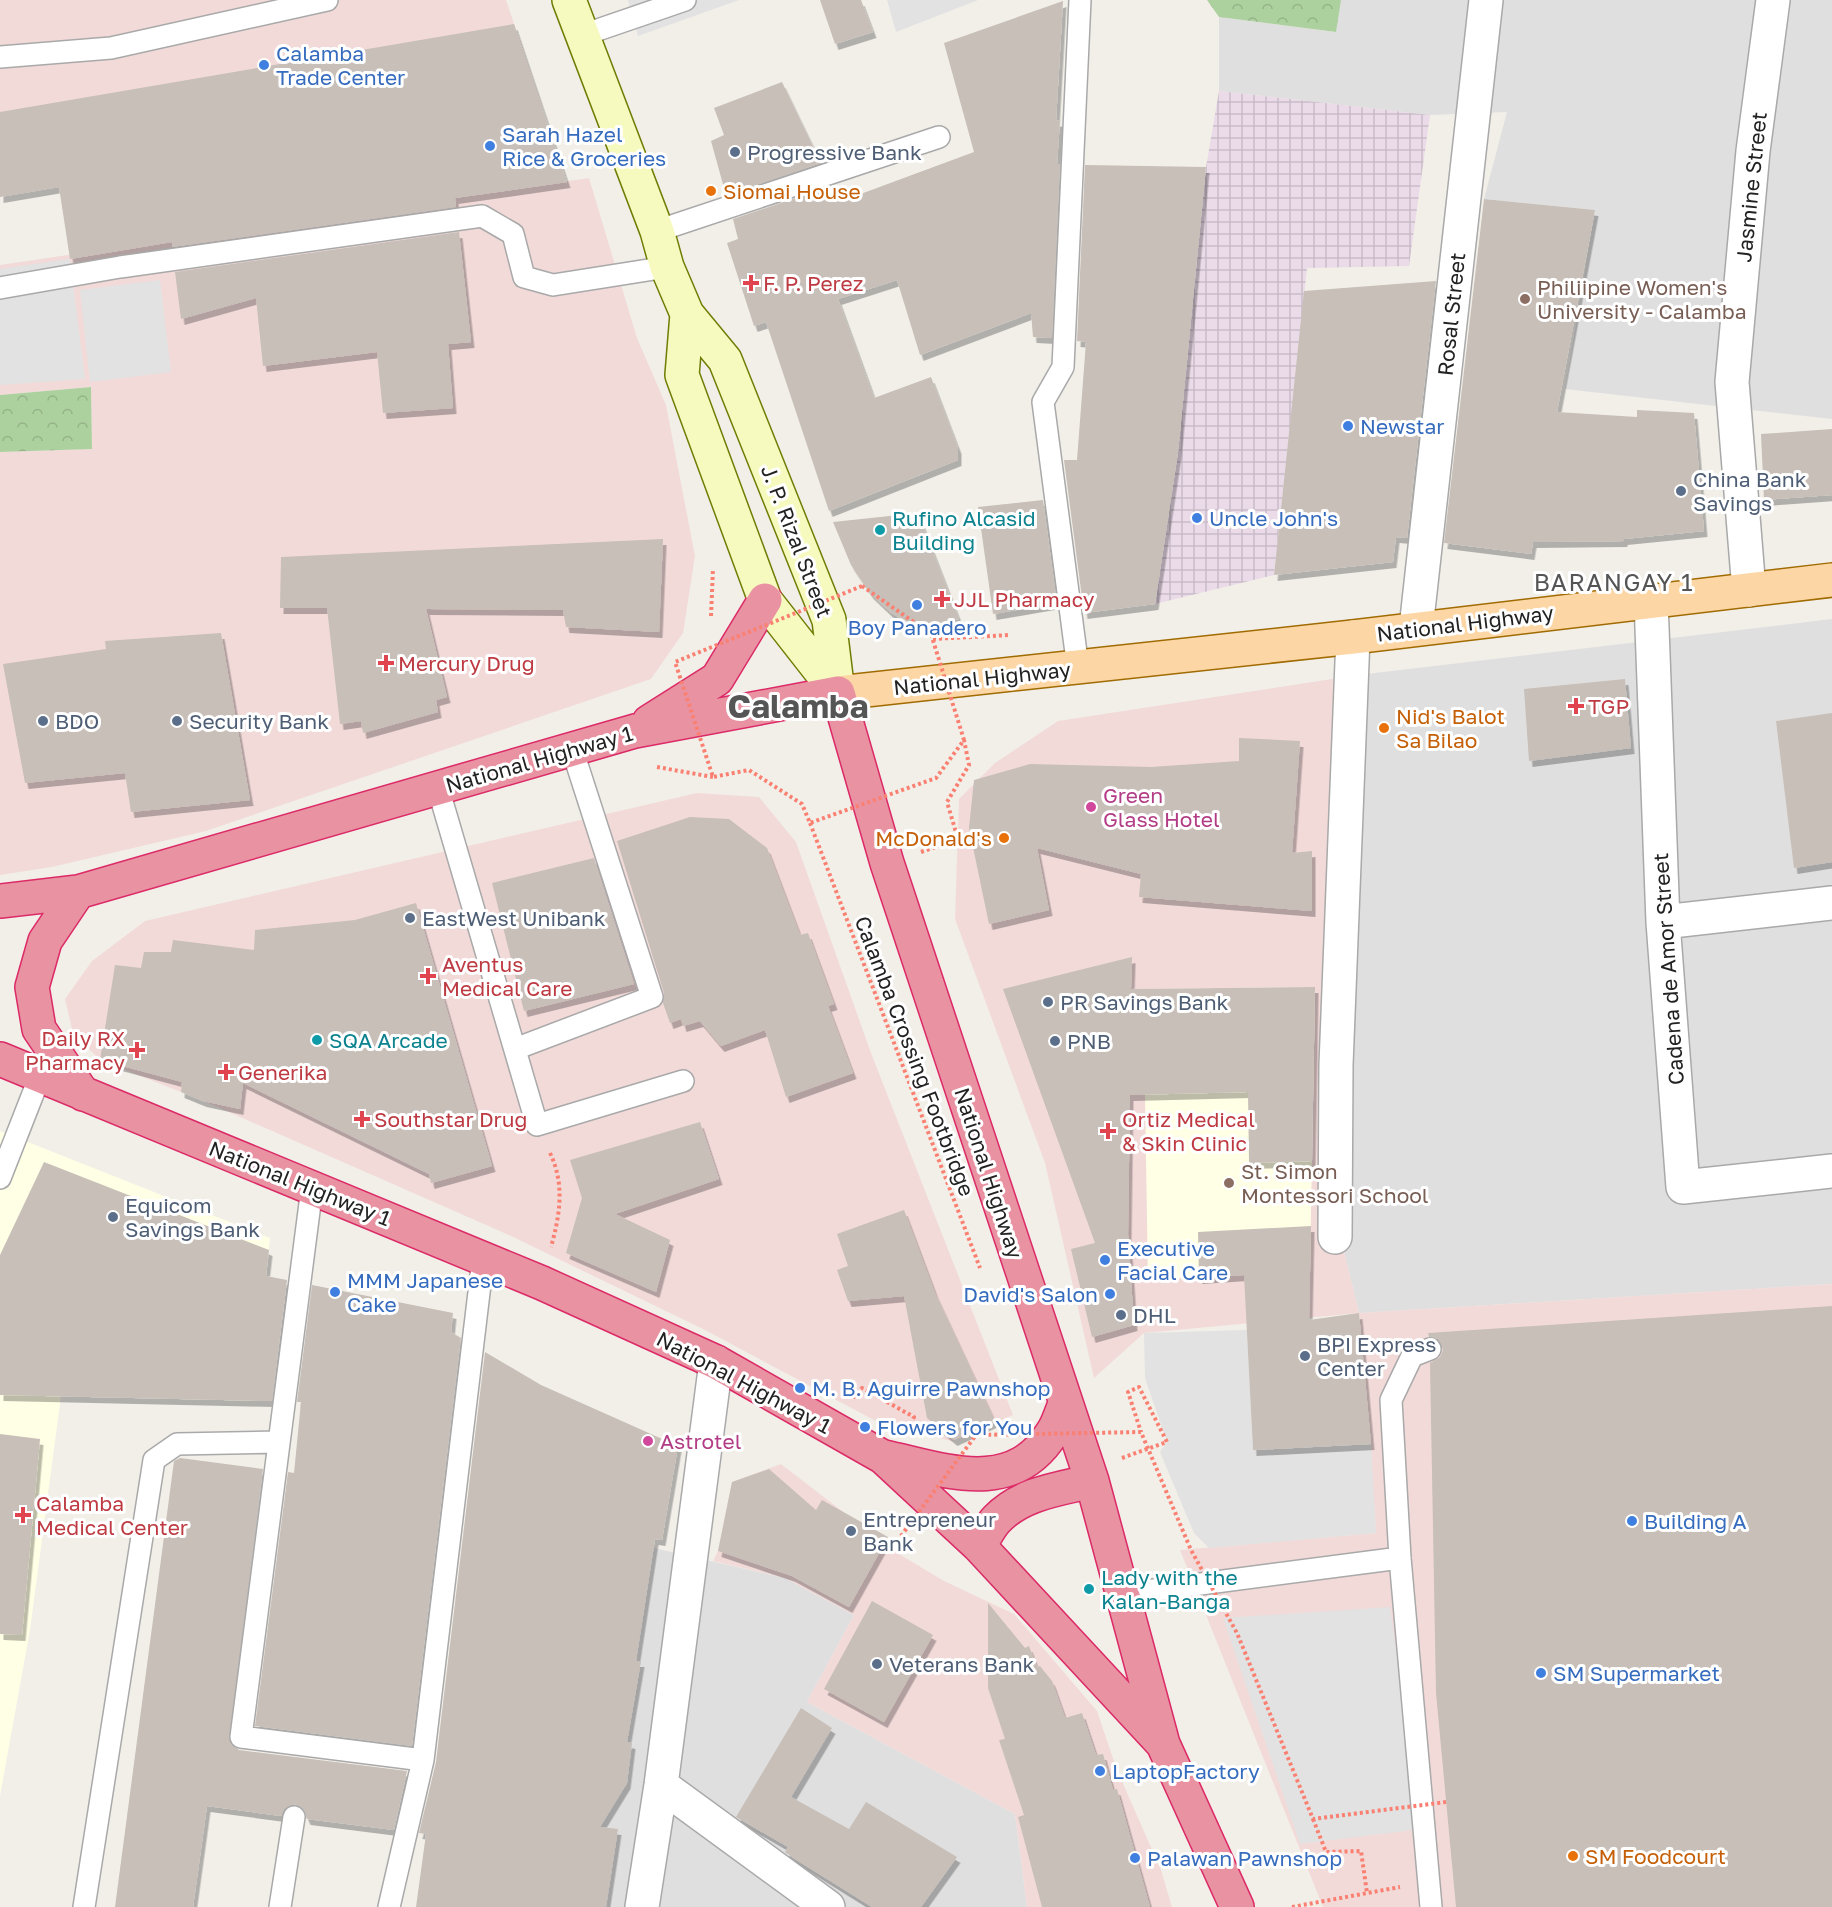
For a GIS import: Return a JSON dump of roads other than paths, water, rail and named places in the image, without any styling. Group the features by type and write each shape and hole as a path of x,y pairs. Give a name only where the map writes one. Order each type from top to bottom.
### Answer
{"highway":[{"path":"635,730 717,679 765,600"},
{"name":"National Highway 1","path":"0,902 78,892 635,730 838,693"},
{"name":"National Highway","path":"838,693 887,863 1090,1476 1163,1744"},
{"path":"78,892 45,941 33,987 39,1029 83,1094"},
{"name":"National Highway 1","path":"0,1059 542,1283 716,1362 883,1457 979,1546 1163,1744 1237,1907"},
{"path":"883,1457 970,1476 1004,1472 1031,1457 1052,1434 1065,1404"},
{"path":"979,1546 996,1519 1021,1501 1090,1476"}],"main road":[{"name":"J. P. Rizal Street","path":"569,0 657,231 667,267 687,314 725,360 829,620 838,693"},
{"name":"J. P. Rizal Street","path":"687,314 682,375 765,600 838,693"},
{"name":"National Highway","path":"838,693 1353,637 1832,580"}],"street":[{"name":"Rosal Street","path":"1416,628 1486,0"},
{"name":"Jasmine Street","path":"1749,590 1732,382 1753,151 1773,0"},
{"name":"Cadena de Amor Street","path":"1651,601 1663,922 1683,1187 1832,1171"},
{"path":"1335,1237 1336,1065 1353,637"},
{"path":"1663,922 1832,903"},
{"path":"642,1907 661,1785 716,1362"},
{"path":"661,1785 828,1907"}],"lane":[{"path":"0,57 111,48 327,0"},
{"path":"583,35 685,0"},
{"path":"1078,668 1043,402 1063,367 1080,0"},
{"path":"657,231 939,137"},
{"path":"0,288 120,267 482,216 513,234 524,277 553,285 667,267"},
{"path":"515,1049 652,997 572,749"},
{"path":"438,788 537,1125 683,1081"},
{"path":"0,1178 40,1076"},
{"path":"312,1188 241,1737 305,1749 423,1760"},
{"path":"389,1907 423,1760 483,1259"},
{"path":"1430,1349 1412,1356 1391,1400 1400,1558 1431,1907"},
{"path":"84,1907 154,1460 177,1444 278,1442"},
{"path":"1124,1594 1400,1558"},
{"path":"280,1907 294,1817"}],"place":[{"name":"Calamba Trade Center","path":"264,65"},
{"name":"Sarah Hazel Rice & Groceries","path":"490,146"},
{"name":"Progressive Bank","path":"735,152"},
{"name":"Siomai House","path":"711,191"},
{"name":"F. P. Perez","path":"751,283"},
{"name":"Philiipine Women's University - Calamba","path":"1525,299"},
{"name":"Newstar","path":"1348,426"},
{"name":"China Bank Savings","path":"1681,491"},
{"name":"Uncle John's","path":"1197,518"},
{"name":"Rufino Alcasid Building","path":"880,530"},
{"name":"JJL Pharmacy","path":"942,599"},
{"name":"Boy Panadero","path":"917,605"},
{"name":"Mercury Drug","path":"386,663"},
{"name":"TGP","path":"1576,706"},
{"name":"BDO","path":"43,721"},
{"name":"Security Bank","path":"177,721"},
{"name":"Nid's Balot Sa Bilao","path":"1384,728"},
{"name":"Green Glass Hotel","path":"1091,807"},
{"name":"McDonald's","path":"1004,838"},
{"name":"EastWest Unibank","path":"410,918"},
{"name":"Aventus Medical Care","path":"428,976"},
{"name":"PR Savings Bank","path":"1048,1002"},
{"name":"SQA Arcade","path":"317,1040"},
{"name":"PNB","path":"1055,1041"},
{"name":"Daily RX Pharmacy","path":"137,1050"},
{"name":"Generika","path":"226,1072"},
{"name":"Southstar Drug","path":"362,1119"},
{"name":"Ortiz Medical & Skin Clinic","path":"1108,1131"},
{"name":"St. Simon Montessori School","path":"1229,1183"},
{"name":"Equicom Savings Bank","path":"113,1217"},
{"name":"Executive Facial Care","path":"1105,1260"},
{"name":"MMM Japanese Cake","path":"335,1292"},
{"name":"David's Salon","path":"1110,1294"},
{"name":"DHL","path":"1121,1315"},
{"name":"BPI Express Center","path":"1305,1356"},
{"name":"M. B. Aguirre Pawnshop","path":"800,1388"},
{"name":"Flowers for You","path":"865,1427"},
{"name":"Astrotel","path":"648,1441"},
{"name":"Calamba Medical Center","path":"23,1515"},
{"name":"Building A","path":"1632,1521"},
{"name":"Entrepreneur Bank","path":"851,1531"},
{"name":"Lady with the Kalan-Banga","path":"1089,1589"},
{"name":"Veterans Bank","path":"877,1664"},
{"name":"SM Supermarket","path":"1541,1673"},
{"name":"LaptopFactory","path":"1100,1771"},
{"name":"SM Foodcourt","path":"1573,1856"},
{"name":"Palawan Pawnshop","path":"1135,1858"}],"district":[{"name":"BARANGAY 1","path":"1614,581"},
{"name":"Calamba","path":"798,705"}]}
